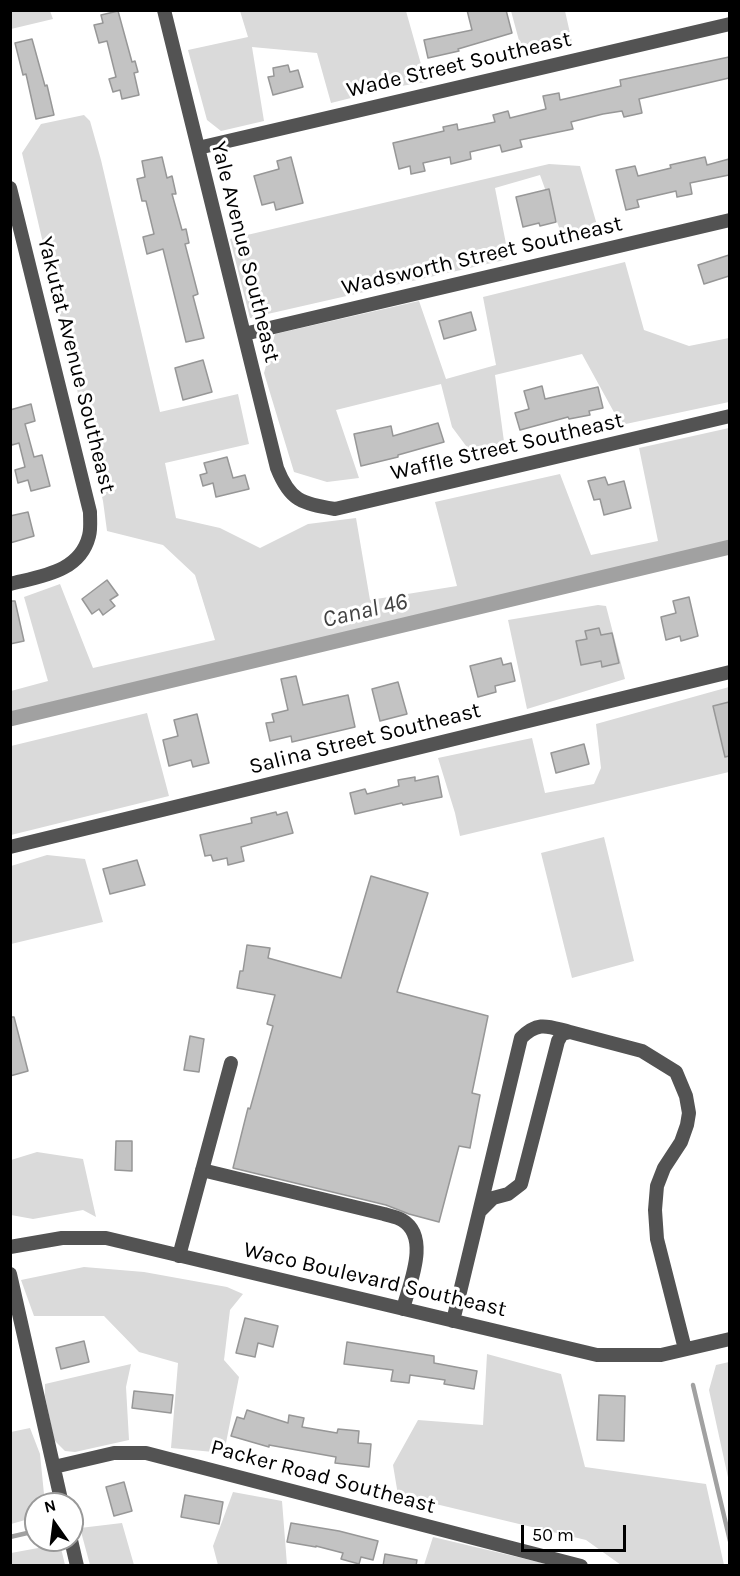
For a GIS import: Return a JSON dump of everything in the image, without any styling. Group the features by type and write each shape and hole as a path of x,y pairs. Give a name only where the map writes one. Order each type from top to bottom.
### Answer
{"street":[{"name":"Yale Avenue Southeast","path":"164,10 277,468 284,486 296,498"},
{"name":"Wade Street Southeast","path":"198,148 729,24"},
{"name":"Yakutat Avenue Southeast","path":"10,188 90,512 90,534 82,552 72,564 52,574 10,584"},
{"name":"Wadsworth Street Southeast","path":"244,334 729,219"},
{"name":"Waffle Street Southeast","path":"296,498 313,505 335,509 729,416"},
{"name":"Salina Street Southeast","path":"10,847 729,672"},
{"path":"453,1321 521,1038 529,1030 541,1025 642,1051 676,1072 686,1096 687,1125 681,1142 664,1168 657,1186 655,1210 657,1239 685,1349"},
{"path":"481,1210 493,1198 508,1194 521,1184 558,1041 562,1034 570,1032"},
{"path":"179,1256 231,1063"},
{"path":"202,1170 384,1214 403,1221 412,1230 418,1252 403,1309"},
{"name":"Waco Boulevard Southeast","path":"10,1247 62,1238 106,1239 597,1354 661,1355 729,1339"},
{"path":"10,1274 59,1492"},
{"name":"Packer Road Southeast","path":"54,1467 114,1453 146,1453 581,1566"}],"shaded area":[{"path":"350,10 351,12 406,11 426,82 395,87 331,103 317,53 252,47 264,121 221,131 207,120 188,50 248,37 240,11"},
{"path":"10,11 50,11 53,19 11,29"},
{"path":"511,11 565,11 572,42 532,56 521,48"},
{"path":"84,115 90,121 101,160 160,412 238,394 249,444 165,463 176,518 220,528 260,548 308,524 356,518 370,600 457,586 435,502 560,474 591,555 658,541 639,448 729,428 729,543 11,714 11,691 48,681 24,597 60,584 93,668 215,640 195,575 163,545 107,531 103,501 22,153 41,124"},
{"path":"549,164 580,166 599,232 564,241 540,175 495,188 509,259 250,318 230,239"},
{"path":"625,262 644,330 689,346 729,338 729,402 621,425 582,354 495,375 505,449 472,454 452,427 441,384 336,410 359,478 327,482 294,472 264,373 275,334 419,301 446,379 496,365 483,297"},
{"path":"598,605 606,606 625,679 527,709 508,620"},
{"path":"729,687 729,772 460,836 438,758 532,738 545,793 594,784 601,768 596,724"},
{"path":"147,713 169,796 11,835 11,746"},
{"path":"604,837 634,961 572,978 541,853"},
{"path":"47,855 85,859 103,922 11,944 11,866"},
{"path":"37,1152 83,1159 96,1217 83,1210 33,1219 11,1215 11,1160"},
{"path":"84,1267 144,1272 227,1287 243,1294 230,1310 224,1360 239,1377 224,1453 171,1448 178,1363 139,1352 104,1316 34,1316 21,1280"},
{"path":"487,1354 561,1374 585,1467 706,1484 724,1565 621,1565 586,1540 398,1495 393,1465 418,1420 483,1425"},
{"path":"730,1362 729,1482 709,1390 716,1365"},
{"path":"131,1364 126,1387 129,1440 75,1452 65,1451 54,1440 45,1396 45,1384"},
{"path":"30,1428 40,1454 44,1492 24,1492 24,1520 11,1524 11,1432"},
{"path":"233,1492 282,1501 287,1565 218,1565 213,1546"},
{"path":"122,1523 134,1565 90,1565 84,1543 84,1528"},
{"path":"433,1537 551,1565 424,1565"},
{"path":"24,1551 62,1552 65,1565 11,1565 11,1553"}],"building":[{"path":"467,10 506,10 512,33 458,49 459,51 428,58 424,40 472,30"},
{"path":"118,11 132,62 135,61 138,72 134,73 139,95 122,99 120,90 113,92 109,79 116,77 107,41 99,43 94,25 103,23 101,15"},
{"path":"32,39 54,115 36,119 26,74 23,75 15,43"},
{"path":"729,57 729,78 639,99 642,113 624,117 622,111 571,122 573,129 520,140 522,147 502,152 500,145 470,152 471,159 451,164 450,157 423,163 425,171 411,174 410,166 399,169 393,143 444,131 443,127 457,124 458,130 495,122 493,115 508,111 510,118 546,109 543,96 559,93 560,100 621,86 620,80"},
{"path":"288,65 290,72 298,70 303,87 273,95 268,77 274,76 273,68"},
{"path":"162,157 167,178 172,176 176,194 172,194 182,230 186,229 189,243 185,244 198,294 193,296 204,338 186,342 163,249 147,254 143,237 154,234 146,201 142,201 137,179 145,177 142,161"},
{"path":"291,157 303,203 276,210 274,202 262,205 254,176 279,169 277,161"},
{"path":"705,157 707,165 729,159 729,175 690,183 692,194 677,197 676,191 637,200 639,207 626,210 616,170 635,166 638,176 671,168 670,165"},
{"path":"549,189 556,222 523,227 516,197"},
{"path":"729,255 729,276 704,284 698,265"},
{"path":"471,312 476,330 444,339 439,321"},
{"path":"203,360 212,392 183,400 175,368"},
{"path":"542,386 545,399 598,387 603,408 589,411 590,415 569,419 568,417 520,430 515,413 529,409 524,391"},
{"path":"31,404 35,421 25,424 34,457 42,455 50,486 31,491 28,480 18,483 15,470 25,467 19,443 12,445 10,440 10,410"},
{"path":"438,423 444,442 361,466 354,434 391,426 393,436"},
{"path":"227,457 233,478 245,475 249,489 216,497 213,483 203,486 200,475 207,473 204,463"},
{"path":"605,477 608,485 624,481 631,508 604,515 600,499 594,500 588,481"},
{"path":"28,512 34,536 10,543 10,516"},
{"path":"107,580 118,595 110,600 115,606 103,615 99,609 92,614 82,599"},
{"path":"689,597 698,636 681,641 680,636 666,640 661,617 676,613 673,601"},
{"path":"10,601 15,601 24,641 10,644"},
{"path":"599,628 601,635 612,633 619,663 602,667 601,661 581,665 576,641 587,639 585,631"},
{"path":"501,658 503,665 511,663 515,681 495,686 496,692 478,697 470,666"},
{"path":"296,676 303,705 348,695 355,727 292,742 291,736 270,741 266,723 274,722 272,714 288,710 281,679"},
{"path":"398,682 407,714 380,721 372,689"},
{"path":"729,702 729,756 725,757 713,706"},
{"path":"197,714 209,763 193,767 191,760 169,766 163,740 178,736 174,720"},
{"path":"584,744 589,764 556,773 551,753"},
{"path":"438,776 442,797 355,814 350,793 365,789 367,794 399,786 398,780 415,777 415,781"},
{"path":"276,812 277,815 287,812 293,833 241,847 244,861 228,865 227,858 213,861 211,855 205,856 200,835 252,823 251,818"},
{"path":"137,860 145,885 110,894 103,869"},
{"path":"371,876 428,893 397,992 488,1016 472,1093 480,1095 470,1148 459,1146 439,1222 386,1205 233,1168 248,1108 250,1109 273,1026 267,1024 275,995 237,988 240,971 243,971 247,945 270,948 268,958 341,978"},
{"path":"10,1017 14,1017 28,1071 10,1076"},
{"path":"190,1036 204,1039 199,1072 184,1070"},
{"path":"116,1141 132,1141 132,1171 115,1170"},
{"path":"245,1318 278,1326 273,1347 258,1343 255,1357 236,1353"},
{"path":"84,1341 89,1362 61,1369 56,1348"},
{"path":"347,1342 434,1356 434,1363 477,1371 474,1389 444,1384 445,1380 410,1375 409,1383 391,1381 393,1370 344,1364"},
{"path":"134,1391 173,1395 171,1413 132,1408"},
{"path":"599,1395 625,1396 624,1441 597,1440"},
{"path":"247,1410 288,1423 289,1415 304,1418 302,1427 337,1433 338,1429 359,1431 358,1443 371,1444 369,1467 335,1463 336,1457 269,1445 269,1447 231,1436 237,1417 244,1419"},
{"path":"124,1482 132,1511 114,1516 106,1487"},
{"path":"185,1495 223,1502 219,1524 181,1517"},
{"path":"291,1523 339,1531 378,1541 373,1560 361,1557 359,1564 341,1559 343,1553 287,1542"},
{"path":"385,1554 417,1560 416,1566 383,1566"}],"waterway":[{"name":"Canal 46","path":"10,719 730,547"},
{"path":"693,1385 730,1541"},
{"path":"10,1537 24,1534"}]}
